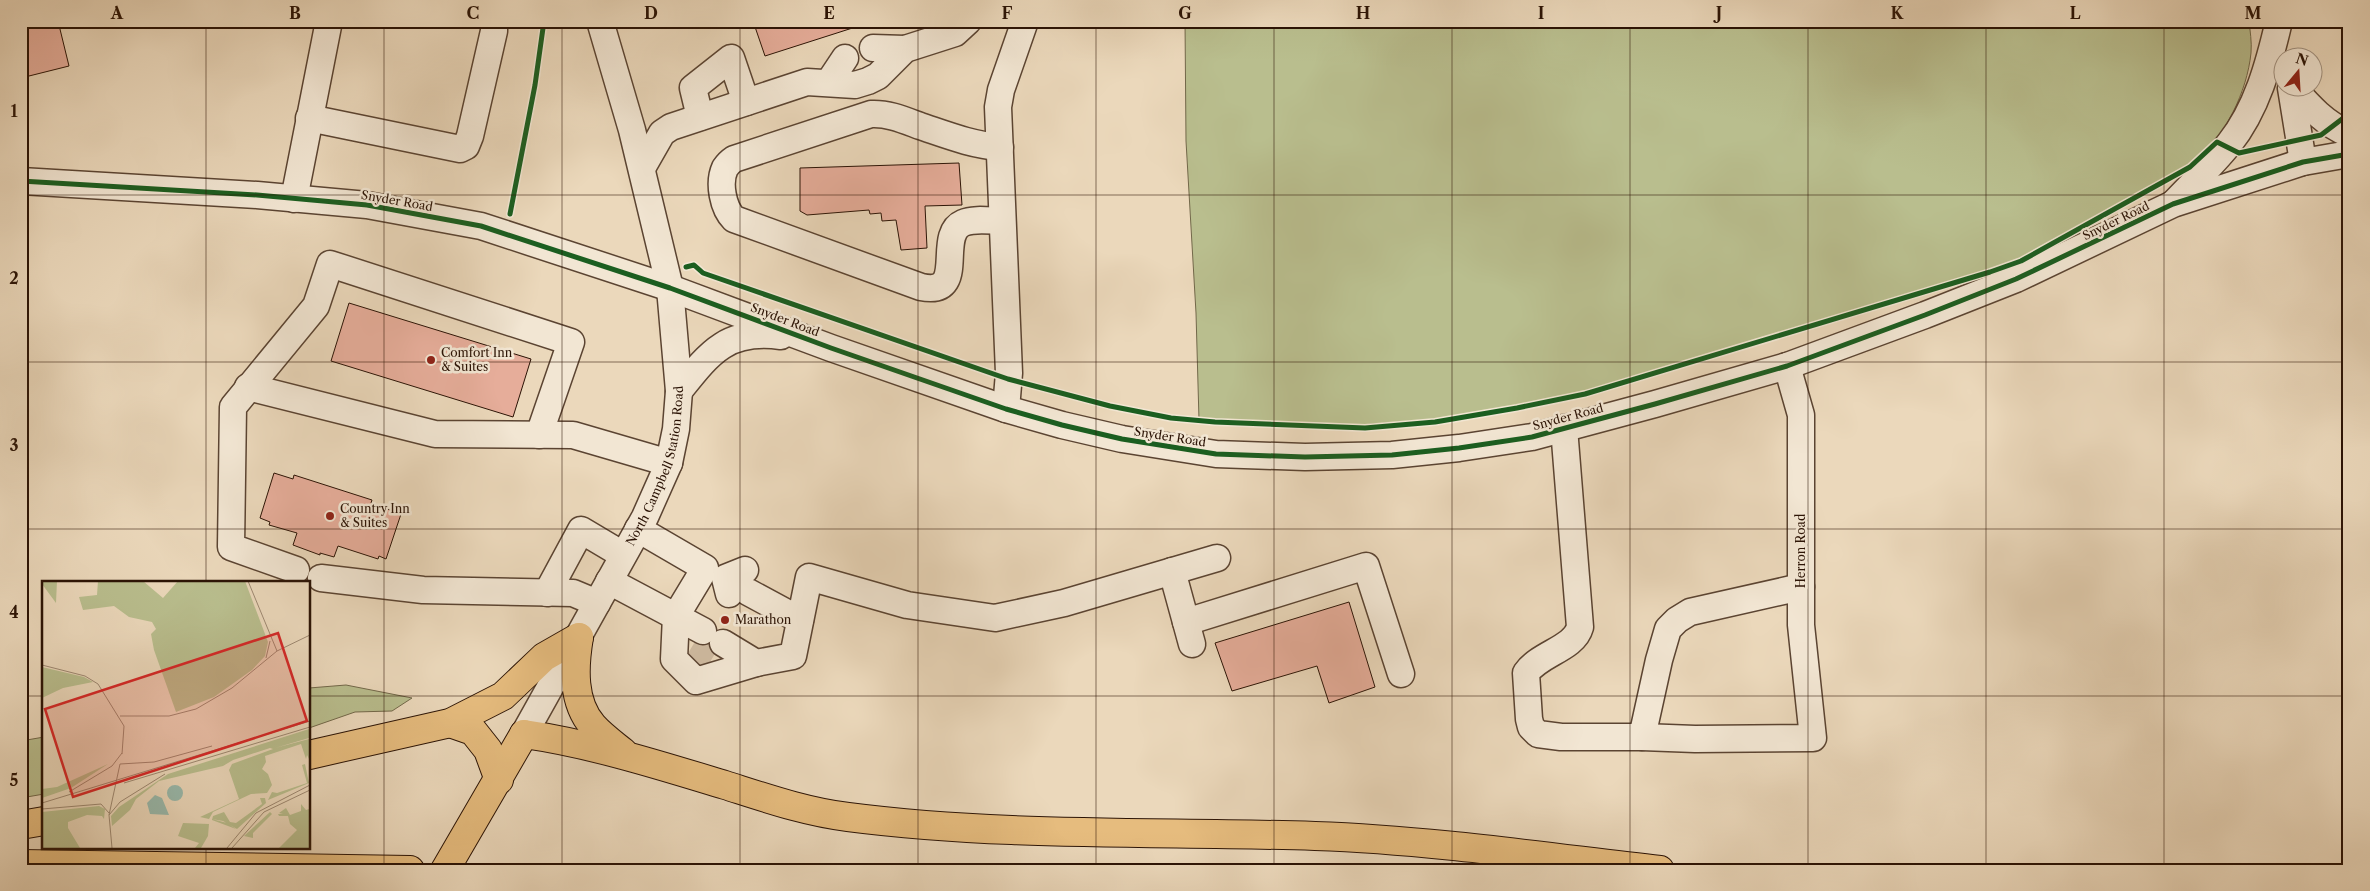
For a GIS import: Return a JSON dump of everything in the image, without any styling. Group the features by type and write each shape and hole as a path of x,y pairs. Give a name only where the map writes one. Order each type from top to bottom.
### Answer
{"main road":[{"path":"310,755 450,723 503,696 544,657 579,637"},
{"path":"579,637 575,670 581,705 586,717 594,728 625,754"},
{"path":"450,723 473,731 488,750 499,780"},
{"path":"524,734 557,739 625,754 801,808 845,817 946,828 1319,836 1412,843 1660,870"},
{"name":"North Campbell Station Road","path":"445,870 524,734"},
{"path":"21,825 42,821"},
{"path":"21,864 410,870"}],"street":[{"path":"294,199 329,21"},
{"path":"309,118 460,149 466,146 470,136 494,31 494,21"},
{"name":"North Campbell Station Road","path":"524,734 638,529 669,463 676,429 679,391 670,288 642,168 600,21"},
{"path":"873,48 904,49 955,33 968,21"},
{"name":"Snyder Road","path":"2173,204 2229,144 2252,105 2264,78 2280,21"},
{"path":"2286,21 2288,48"},
{"path":"1006,409 1009,373 998,107 1018,23"},
{"path":"642,168 662,133 671,128 807,82 855,84 868,81 878,76 904,49"},
{"path":"697,119 693,88 731,58 746,102"},
{"path":"830,82 844,58"},
{"path":"2293,98 2303,162"},
{"path":"2302,98 2332,127 2349,134"},
{"path":"1000,147 979,145 895,117 880,113 871,114 734,159 725,168 722,182 728,213 734,219 933,289 942,285 947,276 952,237 956,228 962,223 970,221 1002,221"},
{"name":"Snyder Road","path":"21,181 367,205 481,226 670,288 1006,409 1122,439 1216,454 1305,457 1392,454 1532,437 1787,366 2016,279 2173,204 2303,162 2349,154"},
{"path":"296,570 231,547 233,407 316,306 330,264 571,342 540,435"},
{"path":"679,391 711,352 727,341 756,334 808,339"},
{"name":"Herron Road","path":"1642,738 1813,738 1801,624 1801,415 1787,366"},
{"path":"248,387 435,434 573,435 669,463"},
{"path":"1564,428 1580,627 1574,640 1536,661 1526,673 1531,727 1538,734 1548,737 1642,738 1668,628 1690,612 1801,587"},
{"path":"638,529 800,620"},
{"path":"547,593 581,530 623,555"},
{"path":"321,578 423,590 547,593 603,592 710,643 793,656 809,577 907,605 995,618 1064,603 1217,558"},
{"path":"1172,571 1189,633 1366,566 1401,674"},
{"path":"710,643 738,585"}],"green space":[{"path":"1185,21 2249,21 2251,49 2245,83 2233,112 2216,139 2196,162 2077,228 2020,263 1586,394 1535,406 1458,418 1319,428 1199,420 1196,313 1186,141"},
{"path":"346,685 412,698 392,711 355,712 310,728 310,688"},
{"path":"42,737 42,794 21,798 21,741"}],"building":[{"path":"21,21 58,21 69,66 21,78"},
{"path":"753,21 865,21 865,24 765,56"},
{"path":"959,163 962,205 925,206 927,248 901,250 896,220 882,221 881,213 870,214 869,210 807,215 800,211 800,168"},
{"name":"Comfort Inn & Suites","path":"349,303 531,359 513,417 331,361"},
{"name":"Country Inn & Suites","path":"274,473 293,479 294,475 372,500 371,503 401,514 386,559 379,556 378,559 338,546 334,557 320,553 320,555 293,545 297,533 269,525 270,522 260,518"},
{"path":"1349,602 1375,687 1329,703 1317,666 1232,691 1215,643"}],"tunnel":[{"path":"693,645 713,657"}],"cycle path":[{"path":"510,214 535,85 544,21"},
{"path":"686,267 694,265 703,273 1008,379 1110,406 1171,418 1215,422 1365,428 1435,422 1585,394 1990,272 2021,261 2190,167 2217,142 2239,153 2321,135 2346,116 2349,117"},
{"path":"21,181 257,195 367,205 481,226 670,288 831,348 1006,409 1062,425 1122,439 1216,454 1305,457 1392,455 1459,448 1532,437 1787,366 2016,279 2173,204 2303,162 2349,154"}],"place":[{"name":"Comfort Inn & Suites","path":"431,360"},
{"name":"Country Inn & Suites","path":"330,516"},
{"name":"Marathon","path":"725,620"}]}
